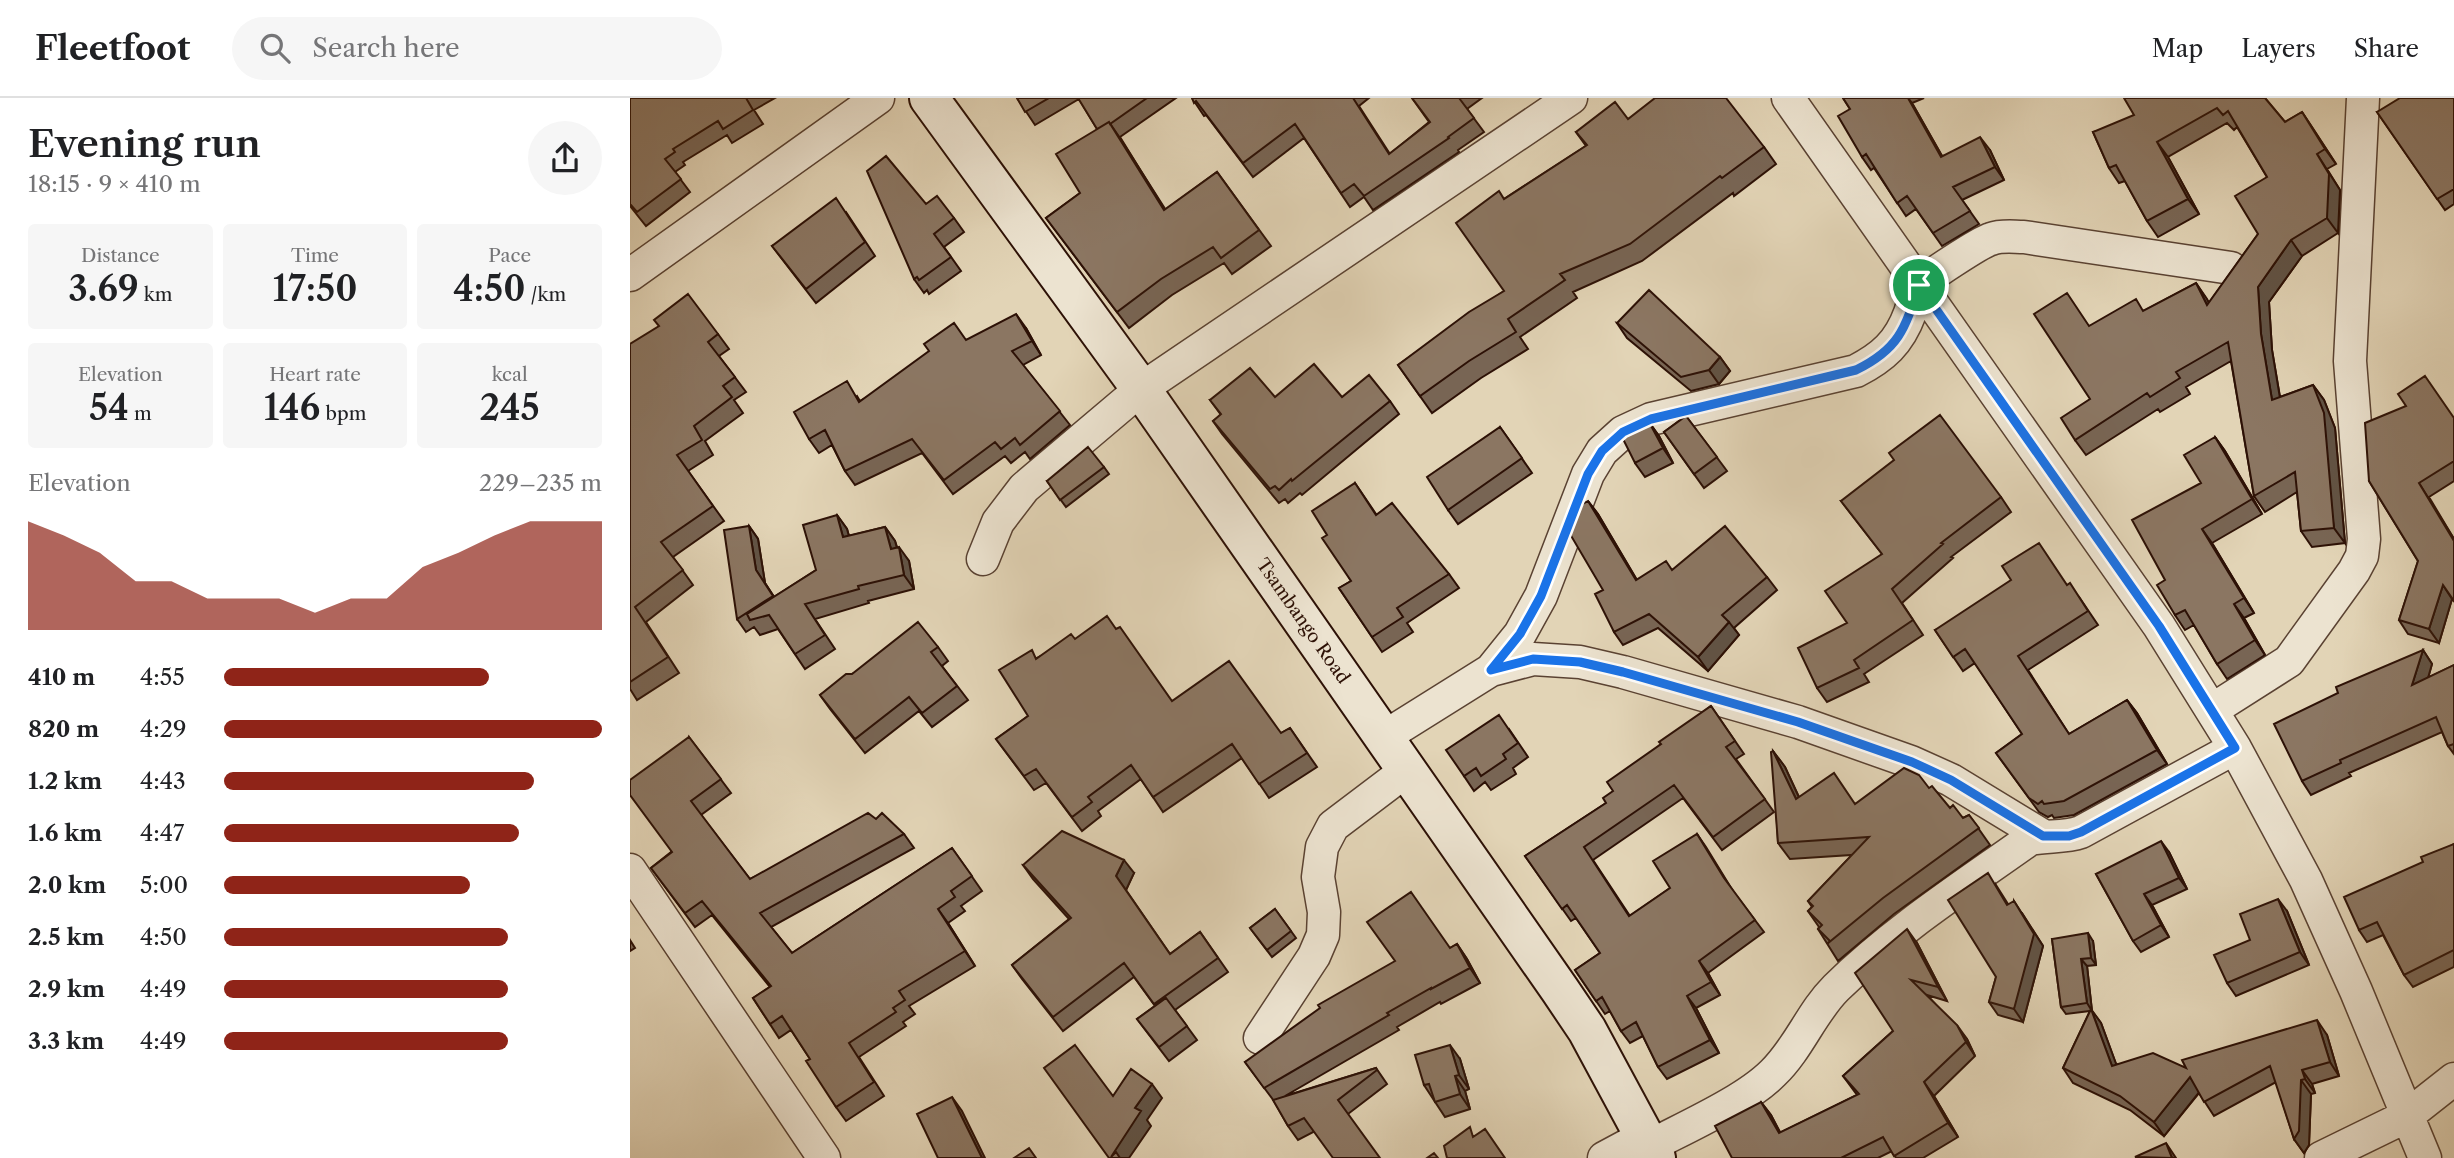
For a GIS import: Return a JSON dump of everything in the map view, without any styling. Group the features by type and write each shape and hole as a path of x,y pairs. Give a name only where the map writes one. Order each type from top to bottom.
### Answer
{"street":[{"path":"630,275 877,98"},
{"name":"Tsambango Road","path":"929,98 1141,389 1587,1030 1650,1147"},
{"path":"983,559 998,522 1024,488 1141,389 1571,98"},
{"path":"1787,98 2159,626 2235,748 2306,880 2356,991 2425,1158"},
{"path":"2212,710 2289,661 2362,556 2364,539 2350,361 2363,98"},
{"path":"1491,670 1520,634 1541,596 1588,474 1602,451 1623,432 1651,419 1856,370 1879,359 1897,339 1909,316 1919,285 1992,239 2006,236 2231,268"},
{"path":"1384,737 1491,670 1533,659 1580,662 1798,722 1912,762 2043,836"},
{"path":"1604,1158 1650,1147 1748,1093 1772,1074 1793,1051 1835,990 1932,909 2030,839 2069,836 2081,832 2235,748"},
{"path":"1260,1038 1314,956 1323,935 1324,912 1318,877 1322,847 1333,826 1407,770"},
{"path":"630,870 824,1158"},
{"path":"2321,1158 2407,1115 2454,1079"}],"building":[{"path":"630,98 746,98 753,110 723,129 718,121 673,149 675,152 665,159 681,179 637,212 630,204"},
{"path":"1017,98 1049,98 1025,112"},
{"path":"1078,98 1147,98 1110,124 1109,122 1097,129"},
{"path":"1192,98 1353,98 1389,154 1430,122 1412,98 1459,98 1474,118 1364,196 1354,184 1341,193 1295,124 1243,163"},
{"path":"1655,98 1726,98 1764,147 1722,178 1720,176 1630,244 1560,274 1565,280 1508,319 1516,332 1420,396 1398,365 1469,312 1504,291 1456,223 1499,191 1504,199 1587,145 1576,132 1615,102 1628,119"},
{"path":"1843,98 1908,98 1941,157 1980,137 1995,167 1953,187 1970,211 1933,233 1907,196 1897,203 1866,154 1862,157 1838,116 1850,109"},
{"path":"2124,98 2265,98 2285,122 2302,112 2325,149 2317,154 2329,174 2327,218 2291,240 2258,287 2261,334 2272,400 2313,385 2324,413 2334,528 2301,531 2295,472 2254,496 2228,342 2176,372 2180,378 2150,397 2147,393 2075,440 2061,418 2090,399 2034,314 2067,293 2089,326 2136,299 2143,311 2196,283 2207,305 2258,234 2235,196 2267,177 2228,111 2223,115 2217,108 2157,142 2188,199 2147,221 2116,165 2109,168 2093,132 2134,115"},
{"path":"2400,98 2454,98 2454,189 2437,199 2377,112"},
{"path":"1109,122 1164,210 1217,172 1259,230 1221,258 1213,247 1161,279 1117,312 1046,218 1080,193 1056,154"},
{"path":"886,156 926,204 937,196 954,218 934,234 951,257 919,280 917,277 914,279 867,171"},
{"path":"836,198 865,242 806,289 772,246"},
{"path":"1649,290 1720,357 1709,370 1681,377 1617,323"},
{"path":"688,294 718,334 708,342 735,377 723,386 732,397 694,426 702,440 677,455 713,506 661,542 683,570 635,607 668,657 630,682 630,344 659,326 654,320"},
{"path":"1016,314 1032,341 1012,351 1060,411 1020,445 1015,438 1001,449 995,442 944,480 912,439 845,471 825,430 809,439 794,412 847,381 859,402 929,351 924,344 954,323 966,340"},
{"path":"1314,364 1342,397 1369,375 1390,401 1292,481 1291,479 1279,490 1275,486 1270,489 1213,421 1221,414 1210,400 1250,368 1275,397"},
{"path":"2425,376 2454,418 2454,461 2419,483 2454,541 2454,601 2443,585 2429,629 2399,620 2418,561 2369,481 2365,423 2406,406 2398,394"},
{"path":"1940,415 2001,497 1941,543 1943,544 1892,589 1913,620 1854,660 1859,668 1817,688 1798,648 1847,623 1825,591 1882,554 1841,501 1894,460 1889,453"},
{"path":"1686,416 1717,457 1694,474 1664,432"},
{"path":"1649,422 1663,448 1635,463 1621,435"},
{"path":"1500,427 1522,458 1448,510 1427,477"},
{"path":"2215,437 2252,499 2202,529 2244,598 2234,604 2255,640 2217,664 2185,610 2175,615 2157,585 2165,580 2132,520 2201,483 2184,455"},
{"path":"1088,447 1104,467 1060,500 1047,481"},
{"path":"1355,483 1376,515 1392,503 1449,574 1397,608 1403,617 1372,637 1339,588 1351,581 1322,538 1327,535 1312,511"},
{"path":"1588,501 1636,580 1666,561 1672,570 1725,526 1767,577 1722,615 1729,622 1698,657 1649,614 1614,632 1595,594 1603,590 1570,534 1581,505"},
{"path":"837,515 843,537 885,527 891,549 899,547 904,575 858,586 859,589 805,604 825,635 795,654 769,615 750,620 747,614 816,570 803,525"},
{"path":"749,526 756,570 773,596 737,619 724,530"},
{"path":"2039,543 2088,611 2018,656 2069,734 2127,700 2157,750 2064,801 2044,804 2042,801 2038,804 2029,798 1996,753 2022,734 1965,649 1953,657 1935,630 2011,580 2002,566"},
{"path":"1107,616 1116,629 1120,627 1172,701 1229,661 1281,733 1290,728 1307,753 1259,784 1232,744 1153,797 1131,765 1088,797 1092,802 1072,817 1036,769 1024,776 996,739 1028,716 999,670 1032,650 1036,659 1071,634 1075,639"},
{"path":"918,622 938,647 931,652 957,686 922,713 909,697 855,739 820,695 846,674 852,674"},
{"path":"2423,650 2412,685 2454,665 2454,744 2448,746 2436,717 2340,760 2341,763 2302,781 2274,724 2338,693 2336,687"},
{"path":"1711,706 1735,741 1726,747 1765,799 1713,837 1674,785 1584,847 1629,916 1670,888 1653,861 1697,834 1724,878 1755,920 1699,961 1711,982 1687,996 1710,1040 1658,1067 1636,1022 1621,1031 1602,997 1596,1001 1575,970 1600,953 1567,905 1562,909 1525,856 1606,803 1603,798 1613,791 1607,782"},
{"path":"1499,715 1518,743 1503,754 1506,759 1481,776 1476,768 1464,776 1446,750"},
{"path":"689,737 721,779 691,801 750,879 868,813 876,819 882,813 904,834 760,913 792,953 952,848 972,876 951,891 955,897 938,909 965,951 899,991 905,1000 893,1008 896,1012 849,1043 874,1082 836,1107 806,1061 810,1059 782,1016 770,1024 753,998 771,986 702,901 685,913 651,868 672,852 630,795 630,780"},
{"path":"1773,751 1796,799 1834,773 1855,804 1904,768 1919,775 1929,788 1932,786 1950,808 1953,805 1963,818 1969,815 1979,828 1883,898 1827,944 1830,941 1818,929 1822,925 1808,911 1813,906 1808,901 1869,837 1778,843"},
{"path":"1062,831 1124,860 1116,876 1170,954 1200,932 1218,958 1154,1004 1124,963 1053,1017 1012,965 1071,918 1023,865"},
{"path":"2161,841 2179,878 2144,894 2161,925 2133,941 2096,874"},
{"path":"2454,844 2454,950 2404,975 2377,922 2359,930 2344,897 2423,862 2421,857"},
{"path":"1988,873 2007,905 2014,901 2034,934 2014,1009 1989,1002 1996,977 1948,900"},
{"path":"1411,892 1450,948 1457,944 1470,968 1387,1013 1389,1015 1264,1088 1245,1062 1320,1008 1318,1005 1395,961 1367,922"},
{"path":"2278,899 2300,952 2227,983 2214,955 2250,940 2240,914"},
{"path":"1275,909 1291,931 1267,950 1250,928"},
{"path":"1907,929 1938,987 1911,980 1957,1025 1966,1042 1924,1082 1948,1123 1894,1156 1883,1137 1841,1158 1732,1158 1715,1126 1761,1102 1779,1133 1859,1094 1843,1076 1893,1031 1855,973"},
{"path":"2088,933 2091,958 2081,959 2087,1003 2061,1007 2052,939"},
{"path":"1166,998 1187,1026 1159,1047 1137,1019"},
{"path":"2091,1009 2112,1066 2153,1053 2186,1068 2182,1060 2317,1020 2330,1062 2302,1070 2305,1079 2301,1080 2299,1131 2294,1139 2270,1066 2204,1102 2190,1077 2154,1122 2120,1096 2063,1068"},
{"path":"1075,1045 1113,1096 1131,1069 1152,1084 1135,1108 1141,1111 1111,1157 1116,1152 1120,1158 1109,1158 1044,1068"},
{"path":"1450,1045 1459,1075 1455,1076 1460,1094 1435,1102 1429,1084 1424,1085 1415,1055"},
{"path":"1376,1068 1377,1070 1338,1100 1380,1158 1333,1158 1304,1118 1288,1126 1273,1100"},
{"path":"952,1097 982,1158 938,1158 917,1114"},
{"path":"1470,1127 1473,1137 1485,1129 1505,1158 1447,1158 1444,1146"},
{"path":"2166,1143 2172,1158 2135,1157"},
{"path":"1029,1148 1036,1158 1014,1158"}],"route":[{"path":"1919,285 2159,626 2235,748 2081,832 2069,836 2043,836 1951,780 1912,762 1798,722 1580,662 1533,659 1491,670 1520,634 1541,596 1588,474 1602,451 1623,432 1651,419 1856,370 1879,359 1897,339 1909,316 1919,285"}]}
